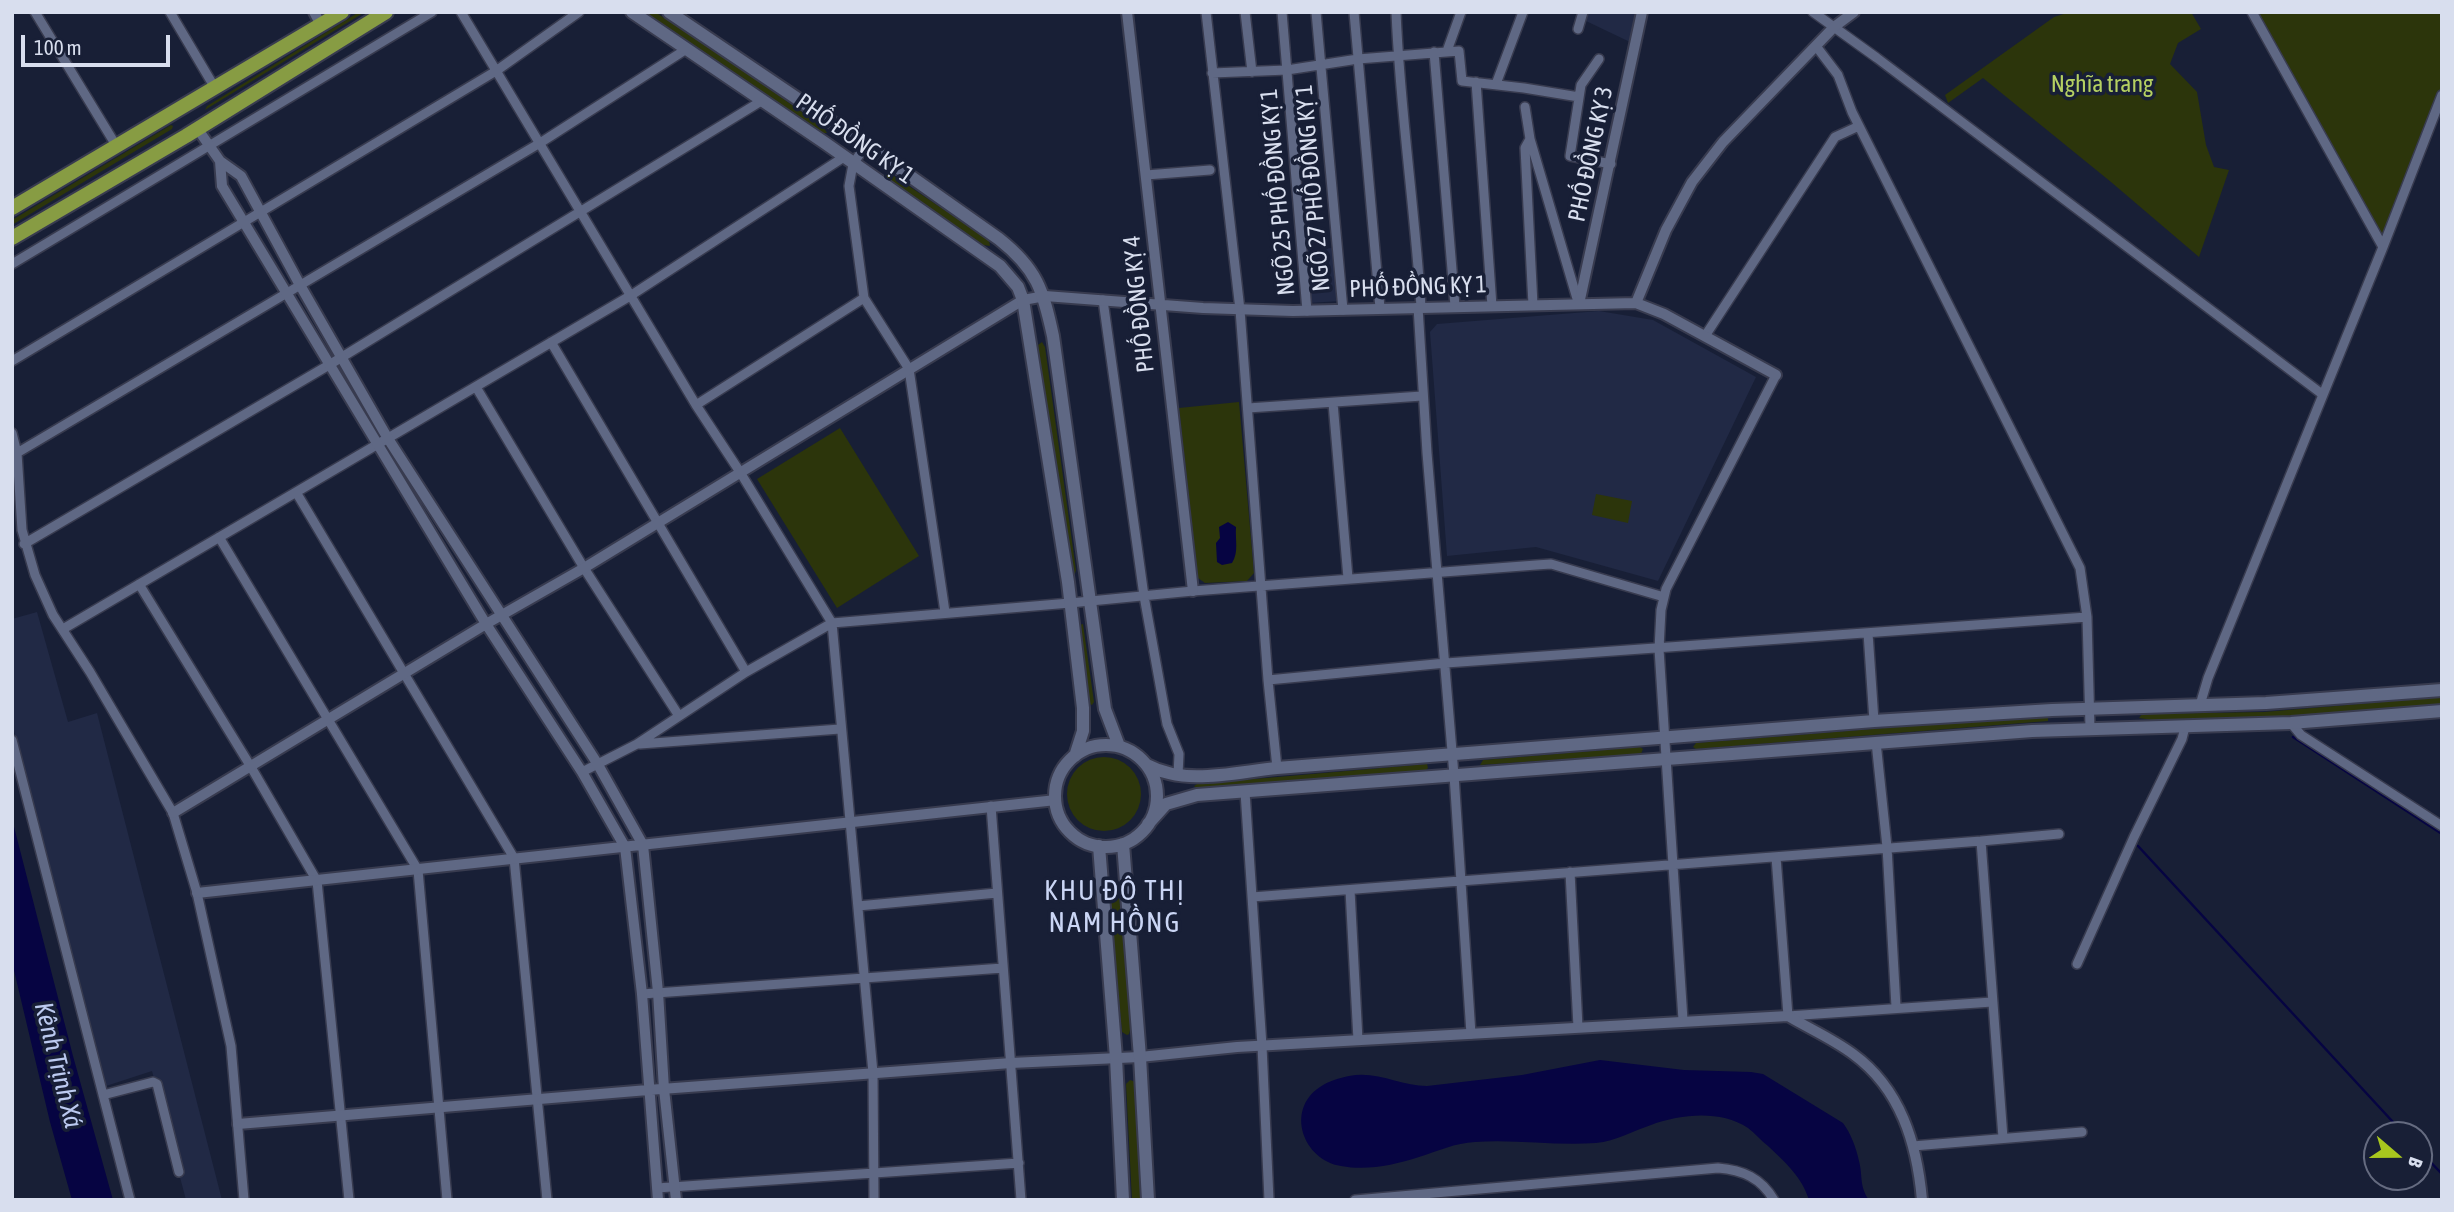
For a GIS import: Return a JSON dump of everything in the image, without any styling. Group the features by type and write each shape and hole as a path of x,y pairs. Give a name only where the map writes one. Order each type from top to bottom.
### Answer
{"main road":[{"path":"13,207 215,88 317,19 342,12"},
{"path":"12,238 386,12"},
{"name":"PHỐ ĐỒNG KỴ 1","path":"632,12 1000,266 1018,287 1023,300"},
{"name":"PHỐ ĐỒNG KỴ 1","path":"669,12 866,145 1012,249 1028,268 1045,296"},
{"path":"1045,296 1053,336 1105,709 1119,746"},
{"path":"1023,300 1070,604 1083,708 1083,731 1075,756 1060,776 1056,800 1061,818 1072,833 1087,843 1099,846 1123,844 1137,836 1161,807 1172,801 1197,796 1876,742 2090,729 2291,723 2442,711"},
{"path":"1075,756 1092,747 1119,746 1135,753 1159,772 1202,775 1874,721 2442,690"},
{"path":"1147,765 1155,780 1157,797 1156,809 1149,824"},
{"path":"1123,844 1148,1200"},
{"path":"1099,846 1124,1200"}],"street":[{"path":"35,12 117,146"},
{"path":"170,12 215,88"},
{"path":"12,264 432,12"},
{"path":"461,12 696,405 832,623 873,1073 874,1200"},
{"path":"12,361 496,71 579,12"},
{"name":"PHỐ ĐỒNG KỴ 4","path":"1127,12 1193,591"},
{"path":"1206,12 1240,310 1277,768"},
{"path":"1245,12 1252,72"},
{"name":"NGÕ 25 PHỐ ĐỒNG KỴ 1","path":"1282,12 1307,311"},
{"name":"NGÕ 27 PHỐ ĐỒNG KỴ 1","path":"1316,12 1343,310"},
{"path":"1354,12 1380,308"},
{"path":"1396,12 1416,230 1422,396 1446,663 1471,1034"},
{"path":"1447,51 1461,12"},
{"path":"1496,84 1523,12"},
{"path":"1577,29 1583,12"},
{"name":"PHỐ ĐỒNG KỴ 3","path":"1579,304 1642,12"},
{"path":"1813,12 2322,394"},
{"path":"1636,303 1666,230 1692,182 1723,142 1834,27 1854,12"},
{"path":"2252,12 2383,247"},
{"path":"1816,46 1838,75 1859,126 2080,568 2087,617 2090,729"},
{"path":"17,453 540,144 685,50"},
{"path":"1212,73 1287,70 1358,59 1459,51 1462,81 1579,97"},
{"path":"1434,52 1455,306"},
{"path":"1599,59 1581,86 1570,156 1611,164"},
{"path":"1476,82 1492,306"},
{"path":"2200,705 2208,678 2442,95"},
{"path":"24,544 329,365 763,100"},
{"path":"1525,107 1530,139 1579,304"},
{"path":"1705,336 1835,137 1859,126"},
{"path":"197,128 220,161 241,176 387,437 597,764 643,845 676,1200"},
{"path":"1530,139 1525,148 1533,305"},
{"path":"63,629 630,296 849,161 866,145"},
{"path":"220,161 222,186 486,624 582,772 625,847 642,994 658,1200"},
{"path":"849,161 849,186 864,298 909,369 946,612"},
{"path":"1146,175 1210,170"},
{"name":"PHỐ ĐỒNG KỴ 1","path":"1023,300 1045,296 1240,310 1307,311 1636,303 1664,314 1776,375"},
{"path":"696,405 864,298"},
{"path":"173,813 500,615 584,568 1023,300"},
{"path":"1103,300 1144,596 1167,724 1180,754 1178,775"},
{"path":"551,342 746,672"},
{"path":"1683,1020 1659,627 1664,597 1776,375"},
{"path":"476,387 584,568 679,716"},
{"path":"1248,408 1422,396"},
{"path":"1333,403 1348,578"},
{"path":"12,433 17,453 24,544 35,575 63,629 173,813 197,893 231,1045 244,1200"},
{"path":"296,492 514,858 547,1200"},
{"path":"219,537 418,870 447,1200"},
{"path":"582,772 637,744 746,672 832,623 1348,578 1551,564 1664,597"},
{"path":"139,584 317,881 349,1200"},
{"path":"1268,680 1446,663 2087,617"},
{"path":"1868,633 1874,721"},
{"path":"2291,723 2301,735 2442,826"},
{"path":"2077,964 2134,836 2182,740 2185,727"},
{"path":"637,744 840,729"},
{"path":"12,740 130,1200"},
{"path":"1876,742 1887,847 1896,1006"},
{"path":"1245,792 1269,1200"},
{"path":"197,893 1056,800"},
{"path":"991,806 1021,1200"},
{"path":"1252,897 2059,834"},
{"path":"1981,841 2003,1138"},
{"path":"1776,856 1788,1016"},
{"path":"1570,872 1578,1027"},
{"path":"1350,890 1358,1040"},
{"path":"858,906 997,893"},
{"path":"642,994 1003,968"},
{"path":"239,1124 1012,1063 1992,1002"},
{"path":"1815,1032 1811,1021 1819,1013"},
{"path":"1788,1016 1854,1054 1878,1077 1901,1109 1913,1146 1922,1200"},
{"path":"103,1095 153,1082 158,1084 179,1172"},
{"path":"1913,1146 2082,1132"},
{"path":"657,1188 1018,1163"},
{"path":"1355,1200 1718,1168 1749,1174 1760,1182 1774,1200"}],"shaded area":[{"path":"1588,12 1635,12 1630,42 1586,21"},
{"path":"1335,248 1340,301 1309,303 1304,249"},
{"path":"1599,311 1653,320 1756,377 1658,581 1536,547 1447,556 1430,332 1437,324"},
{"path":"37,612 68,722 97,713 222,1200 186,1200 152,1071 106,1086 12,724 12,619"}],"green space":[{"path":"359,12 365,12 205,110 207,106"},
{"path":"645,12 655,12 698,40 824,128 827,133 823,133"},
{"name":"Nghĩa trang","path":"2070,12 2191,12 2201,29 2178,43 2170,64 2197,92 2206,145 2214,167 2229,170 2199,257 1983,78 1948,103 1945,95 2054,17"},
{"path":"2252,12 2442,12 2442,95 2383,247"},
{"path":"171,125 172,129 12,225 12,220"},
{"path":"888,172 989,240 990,246 983,245 888,179 885,176"},
{"path":"1042,342 1045,347 1076,570 1074,577 1071,576 1038,345"},
{"path":"1239,402 1254,573 1247,581 1205,583 1198,578 1179,408"},
{"path":"840,428 919,556 837,608 757,479"},
{"path":"1596,494 1632,501 1628,523 1592,515"},
{"path":"1083,624 1094,702 1092,705 1088,703 1078,629 1079,625"},
{"path":"2442,697 2442,704 2259,719 2139,718 2142,714 2264,712"},
{"path":"2048,715 2048,721 1696,749 1693,747 1696,743"},
{"path":"1640,747 1643,749 1641,754 1480,765 1483,760"},
{"path":"1097,757 1111,757 1125,763 1135,773 1141,794 1135,815 1125,825 1111,831 1097,831 1083,825 1073,815 1067,801 1067,787 1073,773 1083,763"},
{"path":"1427,764 1425,771 1199,790 1194,786 1197,784"},
{"path":"1112,880 1118,883 1131,1027 1127,1035 1122,1032 1108,886"},
{"path":"1130,1080 1136,1082 1143,1200 1132,1200 1126,1084"}],"water":[{"path":"1228,522 1236,527 1236,550 1232,563 1222,565 1217,562 1216,543 1220,538 1219,527"},
{"name":"Kênh Trịnh Xá","path":"12,819 113,1200 72,1200 50,1122 12,962"},
{"path":"1600,1060 1684,1070 1763,1074 1843,1123 1855,1146 1862,1185 1869,1200 1809,1200 1792,1170 1751,1130 1737,1122 1713,1116 1675,1118 1596,1143 1468,1143 1400,1162 1371,1167 1341,1166 1328,1162 1308,1144 1303,1133 1303,1108 1309,1097 1323,1085 1345,1077 1369,1075 1427,1086 1522,1075"}],"waterway":[{"path":"2293,737 2442,834"},
{"path":"2138,846 2392,1121"},
{"path":"2433,1165 2442,1174"}],"district":[{"name":"KHU ĐÔ THỊ NAM HỒNG","path":"1115,907"}]}
